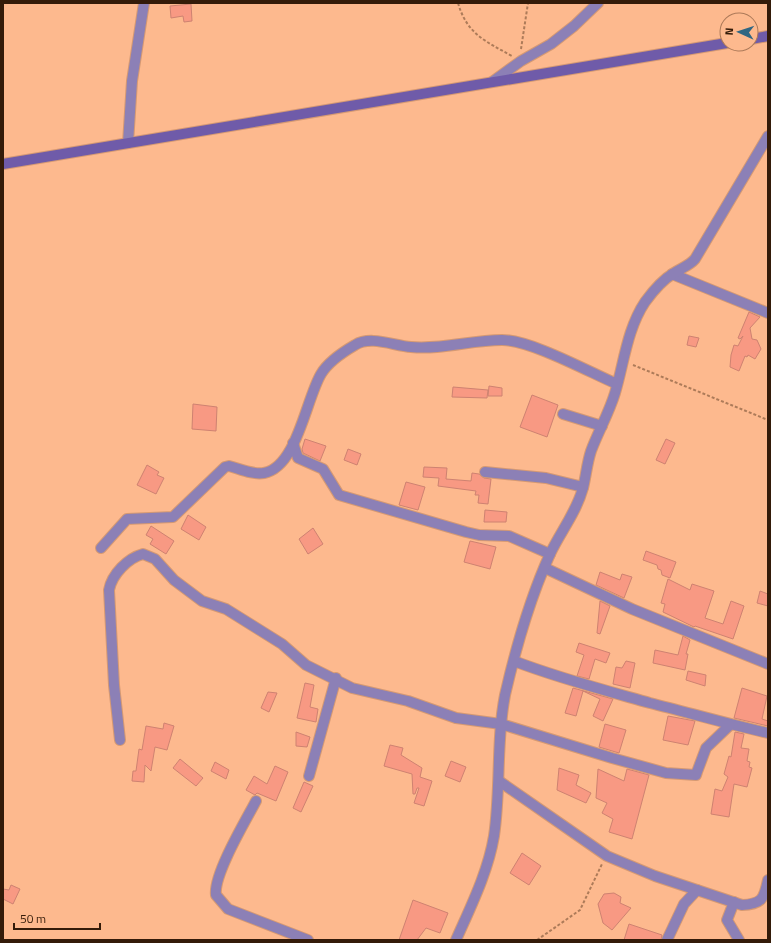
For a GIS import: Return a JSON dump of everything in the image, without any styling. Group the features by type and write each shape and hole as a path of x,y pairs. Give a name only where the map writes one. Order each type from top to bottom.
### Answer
{"street":[{"path":"128,143 132,81 144,3"},
{"path":"492,82 520,61 551,44 574,26 598,3"},
{"path":"3,164 719,44"},
{"path":"456,940 474,900 491,853 497,811 501,724 514,661 529,609 550,554 571,518 583,487 590,454 617,384 631,330 644,303 658,285 672,274 690,264 695,258 768,136"},
{"path":"672,274 768,313"},
{"path":"101,548 126,520 173,517 225,467 229,466 256,473 275,469 282,463 293,443 320,375 329,364 361,342 383,342 411,347 446,347 501,340 512,341 563,359 617,384"},
{"path":"563,414 602,426"},
{"path":"293,443 300,460 323,469 339,495 466,532 479,535 509,536 550,554"},
{"path":"485,472 546,478 583,487"},
{"path":"120,740 114,685 109,590 110,584 118,571 140,554 145,554 155,559 174,580 202,601 226,609 282,644 306,665 336,678 352,688 408,701 456,718 501,724 666,773 694,776 706,748 730,725"},
{"path":"545,568 632,609 768,664"},
{"path":"514,661 596,688 730,725 768,733"},
{"path":"309,776 336,678"},
{"path":"499,781 607,856 655,876 742,905 756,904 764,896 768,880"},
{"path":"256,801 236,838 217,881 216,895 228,909 308,940"},
{"path":"667,940 684,904 696,890"},
{"path":"734,902 727,920 739,940"}],"path":[{"path":"458,4 467,26 486,42 520,61 528,3"},
{"path":"623,361 768,420"},
{"path":"536,940 580,910 584,905 595,877 607,856"}],"building":[{"path":"191,4 192,21 184,22 183,16 171,18 170,6"},
{"path":"749,312 760,317 750,328 752,339 757,340 761,349 755,359 748,355 747,357 745,356 739,371 730,367 731,355 734,345 738,346 743,336 740,339 738,338"},
{"path":"689,336 699,338 696,347 687,345"},
{"path":"489,386 502,388 502,396 488,396"},
{"path":"453,387 488,390 487,398 452,397"},
{"path":"532,395 558,405 547,437 520,427"},
{"path":"193,404 217,407 216,431 192,429"},
{"path":"305,439 326,446 320,461 303,453 302,449"},
{"path":"666,439 675,443 665,464 656,460"},
{"path":"348,449 361,454 357,465 344,460"},
{"path":"147,465 159,472 157,475 164,478 156,494 137,485"},
{"path":"424,467 447,468 446,479 471,481 472,473 491,479 488,504 478,503 479,495 475,495 476,491 438,486 439,478 423,477"},
{"path":"406,482 425,487 418,510 399,505"},
{"path":"485,510 507,512 506,522 484,522"},
{"path":"188,515 206,527 199,540 181,529"},
{"path":"151,526 174,541 166,554 150,544 153,539 146,535"},
{"path":"313,528 323,544 308,554 299,539"},
{"path":"470,541 496,547 490,569 464,562"},
{"path":"646,551 676,562 670,578 662,575 661,570 658,569 657,565 643,560"},
{"path":"600,572 620,580 622,574 632,577 624,598 596,585"},
{"path":"668,579 690,590 692,584 714,591 705,618 723,624 731,601 744,606 733,639 695,626 694,627 663,612 665,604 661,603"},
{"path":"760,591 768,594 768,606 757,603"},
{"path":"600,601 610,606 600,634 597,633"},
{"path":"683,636 690,640 686,654 688,654 685,670 653,663 655,650 678,655"},
{"path":"579,643 610,653 606,663 595,659 589,679 577,676 584,655 576,652"},
{"path":"626,661 635,663 630,688 613,684 616,667 622,668"},
{"path":"688,671 706,675 705,686 686,680"},
{"path":"305,683 314,685 310,707 318,709 316,722 297,718"},
{"path":"573,688 613,699 603,721 593,716 600,699 583,691 576,716 565,713"},
{"path":"742,688 767,696 762,719 768,721 768,726 734,718"},
{"path":"268,692 277,693 269,712 261,708"},
{"path":"668,716 695,721 688,745 663,740"},
{"path":"164,723 174,726 167,750 155,747 151,771 145,765 144,782 132,781 133,771 136,771 139,749 142,750 146,726 163,729"},
{"path":"605,724 626,730 619,753 599,747"},
{"path":"296,732 310,737 307,747 296,746"},
{"path":"735,732 744,734 741,748 749,749 747,761 750,762 749,767 752,768 747,787 734,784 729,817 711,814 715,789 722,791 728,777 724,774 729,756 731,757"},
{"path":"390,745 403,748 401,755 422,768 420,777 432,781 424,806 414,803 419,788 417,788 415,794 413,794 412,774 384,766"},
{"path":"180,759 203,778 196,786 173,768"},
{"path":"451,761 466,767 460,782 445,776"},
{"path":"215,762 229,770 226,779 211,771"},
{"path":"275,766 288,772 276,801 257,793 255,795 246,790 254,776 267,784"},
{"path":"559,768 579,775 576,785 591,793 586,803 557,790"},
{"path":"598,769 624,781 627,769 649,775 632,839 609,832 613,819 602,813 607,803 596,798"},
{"path":"304,782 313,786 301,812 293,808"},
{"path":"522,853 541,866 529,885 510,873"},
{"path":"11,885 20,889 13,904 3,899 3,889 9,890"},
{"path":"614,893 621,897 620,903 631,908 612,930 603,923 598,904 604,894"},
{"path":"413,900 448,913 440,933 426,928 417,940 399,940"},
{"path":"629,924 662,935 661,940 624,940"}]}
